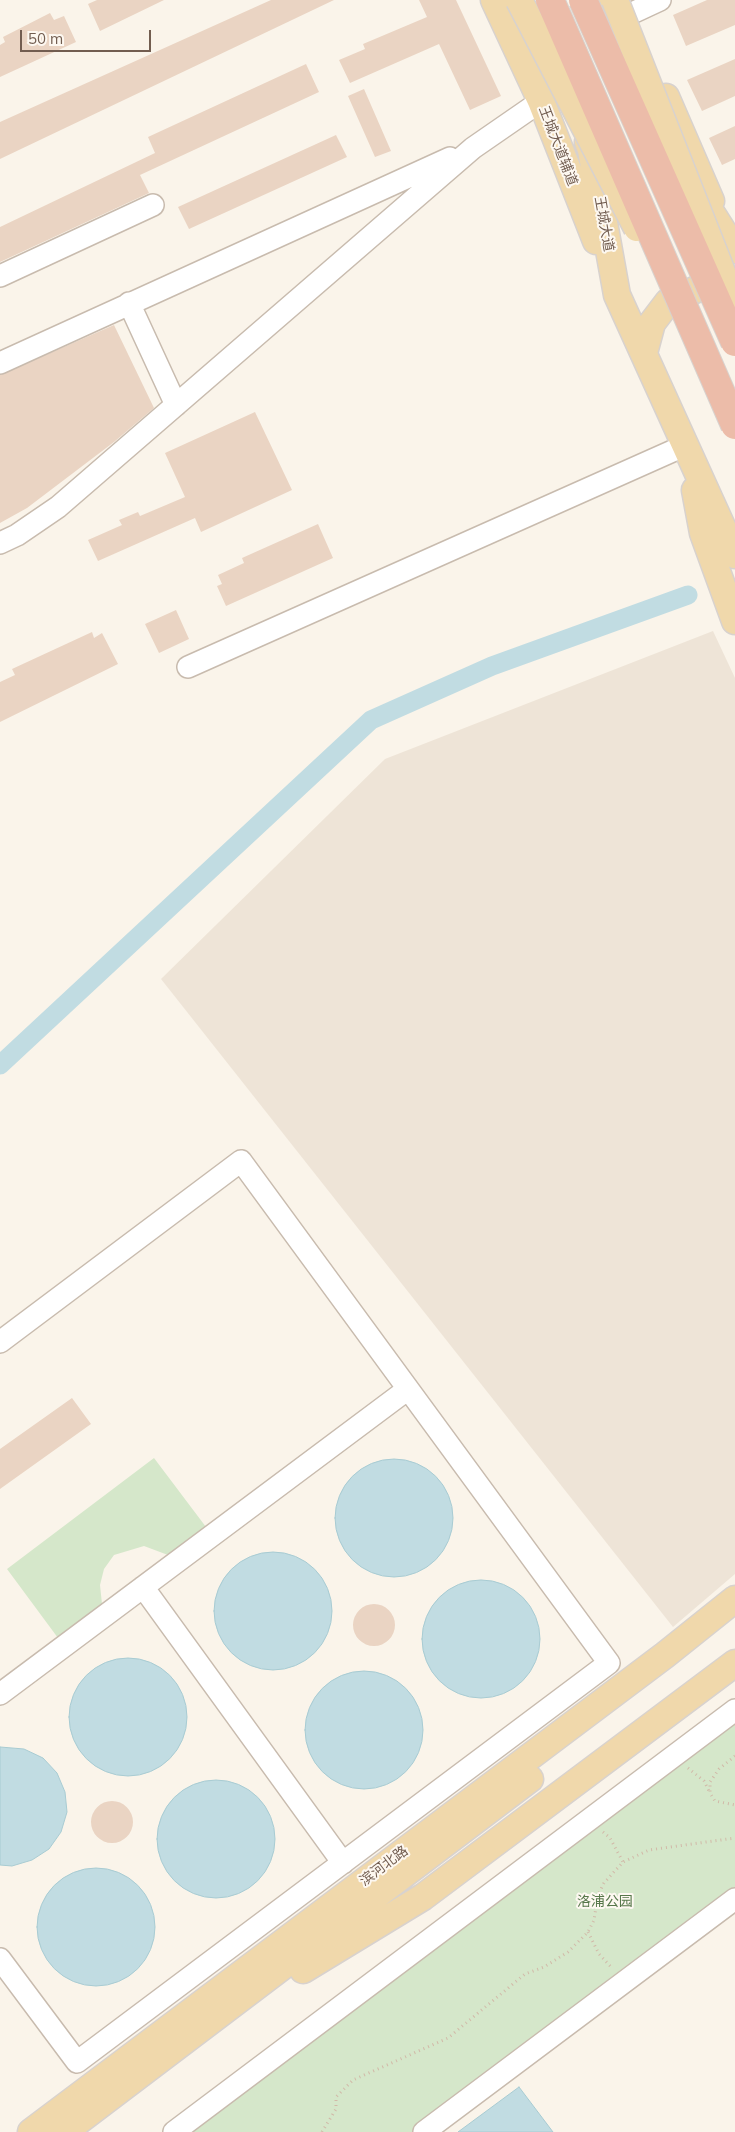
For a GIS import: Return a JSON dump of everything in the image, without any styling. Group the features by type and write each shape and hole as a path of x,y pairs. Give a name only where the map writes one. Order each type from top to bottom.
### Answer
{"highway":[{"path":"584,0 735,342"},
{"path":"533,3 735,425"}],"main road":[{"name":"王城大道辅道","path":"494,0 541,102 617,295"},
{"path":"598,0 654,123 730,242"},
{"path":"533,3 541,102"},
{"name":"王城大道","path":"533,3 591,150 617,295 686,446"},
{"path":"622,4 730,242"},
{"path":"622,4 735,304"},
{"path":"644,352 652,323 668,302 698,288 727,282 735,285"},
{"path":"686,446 735,555"},
{"path":"686,446 703,533 735,621"},
{"name":"滨河北路","path":"31,2132 665,1654 735,1599"},
{"name":"滨河北路","path":"64,2132 735,1621"},
{"path":"174,2049 423,1897 735,1663"}],"street":[{"path":"622,4 660,0"},
{"path":"0,543 17,535 58,507 473,148 541,102"},
{"path":"0,363 473,148"},
{"path":"0,276 153,206"},
{"path":"129,303 176,405"},
{"path":"188,667 686,446"},
{"path":"0,1342 242,1161 609,1663 77,2062 0,1959"},
{"path":"0,1694 408,1389"},
{"path":"143,1587 343,1863"},
{"path":"174,2132 735,1710"},
{"path":"424,2132 735,1899"}],"path":[{"path":"710,1793 710,1782 735,1756"},
{"path":"666,1762 689,1768 697,1774 715,1801 735,1805"},
{"path":"588,1821 610,1838 623,1862"},
{"path":"322,2132 336,2109 336,2097 353,2080 448,2038 524,1974 544,1967 568,1952 588,1932 594,1920 598,1895 604,1883 623,1862 649,1850 735,1838"},
{"path":"588,1932 599,1954 611,1968 629,1978"}],"shaded area":[{"path":"713,631 735,678 735,1574 673,1627 161,979 385,759"}],"green space":[{"path":"154,1458 206,1527 168,1555 144,1546 114,1555 104,1569 100,1585 102,1604 58,1638 7,1569"},
{"name":"洛浦公园","path":"735,1710 735,1899 424,2132 174,2132"}],"water":[{"path":"394,1459 417,1464 436,1476 448,1495 453,1518 448,1541 436,1560 417,1572 394,1577 371,1572 352,1560 340,1541 335,1518 340,1495 352,1476 371,1464"},
{"path":"273,1552 296,1556 315,1569 328,1588 332,1611 328,1634 315,1653 296,1666 273,1670 250,1666 231,1653 218,1634 214,1611 218,1588 231,1569 250,1556"},
{"path":"481,1580 493,1581 504,1585 523,1597 535,1616 539,1627 539,1651 535,1662 523,1681 504,1693 493,1697 481,1698 469,1697 458,1693 439,1681 427,1662 423,1651 422,1639 423,1627 427,1616 439,1597 458,1585 469,1581"},
{"path":"128,1658 151,1662 170,1675 183,1694 187,1717 183,1740 170,1759 151,1772 128,1776 105,1772 86,1759 73,1740 69,1717 73,1694 86,1675 105,1662"},
{"path":"364,1671 387,1675 406,1688 419,1707 423,1730 419,1753 406,1772 387,1785 364,1789 341,1785 322,1772 309,1753 305,1730 309,1707 322,1688 341,1675"},
{"path":"0,1747 24,1749 43,1758 57,1773 65,1792 67,1812 61,1832 49,1849 32,1860 12,1866 0,1865"},
{"path":"216,1780 239,1784 258,1797 271,1816 275,1839 271,1862 258,1881 239,1894 216,1898 193,1894 174,1881 161,1862 157,1839 161,1816 174,1797 193,1784"},
{"path":"96,1868 119,1872 138,1885 151,1904 155,1927 151,1950 138,1969 119,1982 96,1986 73,1982 54,1969 41,1950 37,1927 41,1904 54,1885 73,1872"},
{"path":"519,2087 553,2132 458,2132"}],"building":[{"path":"97,0 164,0 100,31 88,4"},
{"path":"271,0 334,0 0,159 0,122"},
{"path":"419,0 456,0 501,96 470,110 439,44 350,83 339,60 365,49 363,44 427,17"},
{"path":"707,0 735,0 735,25 686,46 673,15"},
{"path":"50,13 54,20 64,16 76,42 0,77 0,45 5,42 3,37"},
{"path":"735,59 735,96 702,111 687,80"},
{"path":"306,64 319,92 140,175 149,193 0,262 0,227 155,153 148,137"},
{"path":"364,89 391,151 375,157 348,96"},
{"path":"735,126 735,159 722,165 709,138"},
{"path":"336,135 347,157 189,229 178,207"},
{"path":"114,325 154,408 114,442 27,508 0,523 0,375"},
{"path":"255,412 292,490 201,532 195,518 98,561 88,540 122,525 119,520 138,512 140,516 185,497 165,453"},
{"path":"318,524 333,558 226,606 217,586 222,584 218,575 244,563 242,558"},
{"path":"176,610 189,639 159,653 145,624"},
{"path":"92,632 94,638 102,633 118,664 0,722 0,682 15,675 12,669"},
{"path":"72,1398 91,1424 0,1489 0,1449"},
{"path":"374,1604 389,1610 395,1625 389,1640 374,1646 359,1640 353,1625 359,1610"},
{"path":"112,1801 127,1807 133,1822 127,1837 112,1843 97,1837 91,1822 97,1807"}],"waterway":[{"path":"0,1065 371,720 492,666 688,595"}]}
